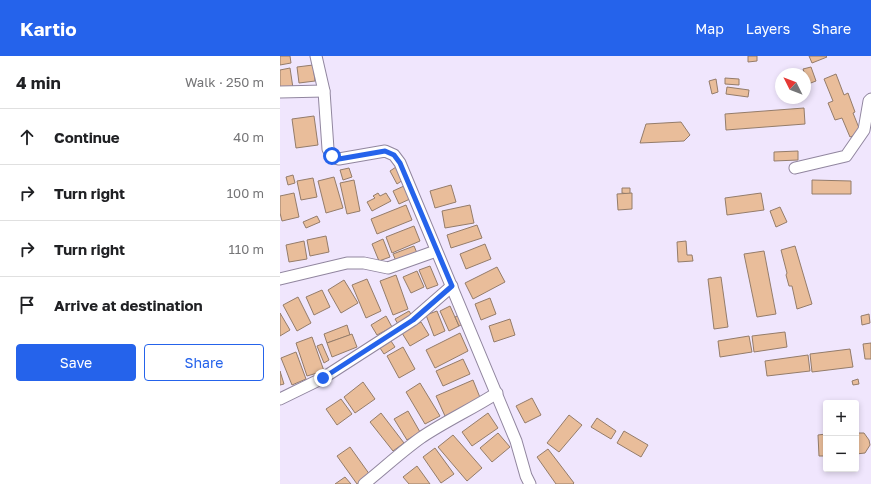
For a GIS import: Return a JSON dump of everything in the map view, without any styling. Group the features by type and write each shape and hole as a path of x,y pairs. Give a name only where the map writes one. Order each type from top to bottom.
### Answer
{"street":[{"path":"316,56 324,91 328,149 332,156 339,159 385,151 394,155 400,163 519,447 526,476 530,484"},
{"path":"280,92 324,91"},
{"path":"795,168 846,156 864,130 869,101 871,99"},
{"path":"280,279 347,263 364,263 388,268 436,250"},
{"path":"280,399 323,378 413,320 452,286"},
{"path":"364,484 421,438 497,394"}],"building":[{"path":"280,56 290,56 291,63 280,65"},
{"path":"748,56 757,56 757,61 748,62"},
{"path":"809,56 826,56 827,57 812,63"},
{"path":"313,65 315,81 299,83 297,67"},
{"path":"811,67 816,81 811,83 811,68 807,68"},
{"path":"290,68 293,88 280,90 280,70"},
{"path":"836,74 844,95 848,93 855,112 853,113 861,133 850,137 842,118 835,120 828,103 833,101 824,79"},
{"path":"725,78 739,79 739,85 725,84"},
{"path":"716,79 718,92 712,94 709,81"},
{"path":"727,87 749,90 748,97 726,94"},
{"path":"804,108 805,124 726,130 725,114"},
{"path":"314,116 318,145 296,148 292,119"},
{"path":"681,122 690,135 684,141 640,143 646,124"},
{"path":"798,151 798,160 774,161 774,152"},
{"path":"396,167 403,180 397,184 390,171"},
{"path":"349,168 352,177 343,180 340,170"},
{"path":"293,175 295,183 288,185 286,177"},
{"path":"334,177 343,208 326,213 318,181"},
{"path":"313,178 317,197 301,200 297,181"},
{"path":"354,180 360,211 347,214 340,183"},
{"path":"812,180 851,181 851,194 812,194"},
{"path":"451,185 456,202 435,208 430,191"},
{"path":"404,186 410,199 399,204 393,191"},
{"path":"622,188 630,188 630,194 622,193"},
{"path":"294,193 299,217 282,221 280,213 280,196"},
{"path":"378,193 380,196 386,193 391,201 372,211 367,202 375,198 373,196"},
{"path":"632,193 632,209 618,210 617,194"},
{"path":"761,193 764,210 727,215 725,198"},
{"path":"406,205 412,220 377,234 371,219"},
{"path":"470,205 474,223 445,228 442,211"},
{"path":"780,207 787,222 776,227 770,211"},
{"path":"317,216 320,222 306,228 303,222"},
{"path":"477,225 482,238 451,248 447,235"},
{"path":"414,226 420,241 392,253 386,237"},
{"path":"326,236 329,252 310,256 307,240"},
{"path":"383,239 390,257 379,261 372,244"},
{"path":"304,241 307,259 289,262 286,245"},
{"path":"686,241 687,255 692,255 693,261 678,262 677,242"},
{"path":"485,244 491,259 466,269 460,254"},
{"path":"414,246 417,253 396,261 393,254"},
{"path":"795,246 812,304 797,309 792,286 789,286 786,275 787,273 781,250"},
{"path":"764,251 776,314 757,317 744,254"},
{"path":"430,266 438,285 427,289 419,270"},
{"path":"497,267 505,282 473,299 465,283"},
{"path":"417,271 424,287 411,293 403,277"},
{"path":"396,275 408,309 393,315 380,281"},
{"path":"721,277 728,327 714,329 708,279"},
{"path":"367,279 381,311 366,318 352,285"},
{"path":"344,280 358,303 341,313 328,290"},
{"path":"322,290 330,307 314,315 306,297"},
{"path":"298,297 311,323 297,331 283,305"},
{"path":"490,298 496,314 481,320 475,304"},
{"path":"450,306 459,326 449,331 440,311"},
{"path":"409,311 412,316 398,324 395,319"},
{"path":"437,311 445,331 434,336 426,315"},
{"path":"280,313 290,330 280,336"},
{"path":"461,314 465,323 459,326 455,317"},
{"path":"869,314 870,323 862,325 861,316"},
{"path":"386,316 392,327 377,335 371,325"},
{"path":"510,319 515,335 494,342 489,326"},
{"path":"421,322 429,335 410,346 402,333"},
{"path":"347,325 350,335 327,343 324,334"},
{"path":"785,332 787,347 754,352 752,336"},
{"path":"460,333 468,351 435,368 426,350"},
{"path":"352,334 357,347 332,357 327,343"},
{"path":"749,336 752,352 720,357 718,341"},
{"path":"312,337 324,371 307,376 296,343"},
{"path":"391,341 395,347 384,354 380,348"},
{"path":"871,343 871,359 865,359 863,344"},
{"path":"322,344 329,360 324,363 317,346"},
{"path":"403,347 415,369 399,378 387,356"},
{"path":"850,349 853,367 812,372 810,354"},
{"path":"296,352 306,379 292,385 281,358"},
{"path":"808,355 810,371 767,376 765,361"},
{"path":"463,359 470,374 443,386 436,371"},
{"path":"280,371 284,384 280,385"},
{"path":"858,379 859,384 853,385 852,381"},
{"path":"473,380 481,400 445,416 436,396"},
{"path":"363,382 375,399 355,413 344,397"},
{"path":"420,383 440,416 425,424 406,392"},
{"path":"532,398 541,415 525,423 516,406"},
{"path":"341,399 352,414 337,425 326,409"},
{"path":"408,411 420,432 407,440 394,419"},
{"path":"381,413 404,443 393,451 370,422"},
{"path":"488,413 498,428 472,446 462,432"},
{"path":"569,415 582,425 559,452 547,443"},
{"path":"597,418 616,431 611,439 591,427"},
{"path":"624,431 648,445 641,457 617,443"},
{"path":"498,433 510,447 492,462 480,448"},
{"path":"859,433 864,433 869,440 870,445 865,453 859,454"},
{"path":"823,434 823,456 819,456 818,435"},
{"path":"453,435 482,468 467,481 438,447"},
{"path":"350,447 370,475 357,484 337,456"},
{"path":"435,448 454,474 441,483 423,457"},
{"path":"548,449 574,483 573,484 556,484 537,457"},
{"path":"417,466 430,484 409,484 403,477"},
{"path":"345,477 351,484 335,484"}],"route":[{"path":"323,378 413,320 452,286 400,163 394,155 385,151 339,159 332,156"}]}
